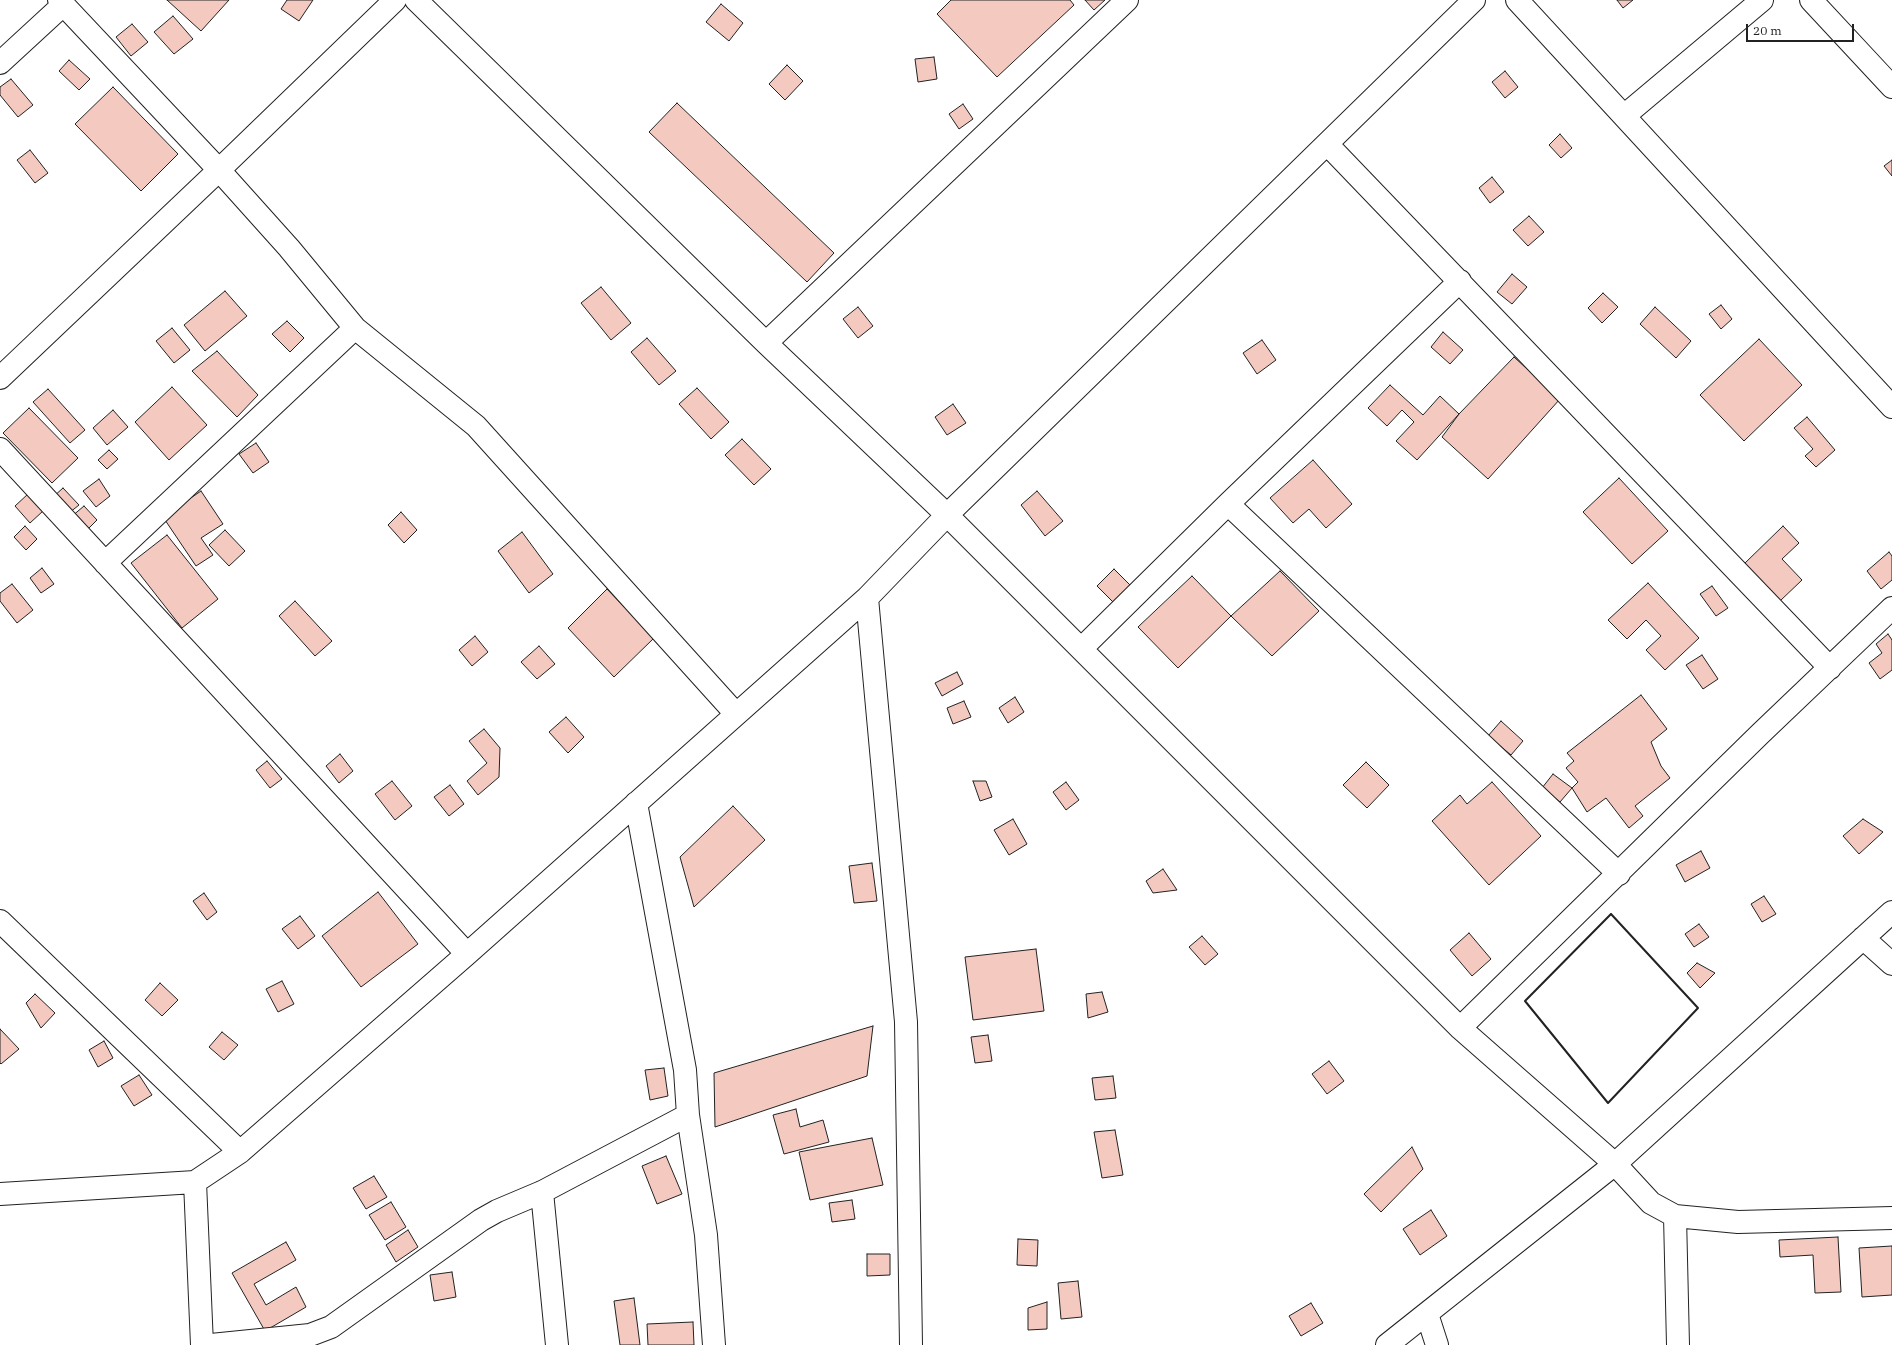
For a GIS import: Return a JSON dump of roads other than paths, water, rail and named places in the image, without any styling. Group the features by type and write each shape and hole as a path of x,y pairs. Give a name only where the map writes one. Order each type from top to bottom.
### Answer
{"street":[{"path":"0,378 395,0"},
{"path":"416,0 766,343 947,515 1460,1028 1615,1164 1651,1203 1675,1216 1738,1222 1892,1218"},
{"path":"766,343 1127,0"},
{"path":"0,1194 194,1182 240,1152 467,954 867,598 947,515 1474,0"},
{"path":"1516,0 1892,407"},
{"path":"1624,116 1762,0"},
{"path":"1811,0 1892,87"},
{"path":"0,63 61,3 219,170 356,328 476,426 736,714"},
{"path":"1327,144 1830,668"},
{"path":"1081,649 1228,504 1460,281"},
{"path":"105,563 356,328"},
{"path":"0,449 467,954"},
{"path":"1228,504 1619,874"},
{"path":"867,598 906,1022 911,1345"},
{"path":"1460,1028 1619,874 1760,734 1892,608"},
{"path":"636,803 685,1070 688,1115 706,1235 714,1345"},
{"path":"1387,1345 1615,1164 1892,912"},
{"path":"0,921 240,1152"},
{"path":"1863,938 1892,964"},
{"path":"211,1345 310,1335 331,1327 481,1220 497,1211 542,1192 688,1115"},
{"path":"194,1182 202,1345"},
{"path":"542,1192 557,1345"},
{"path":"1675,1216 1678,1345"},
{"path":"1427,1314 1437,1345"}]}
